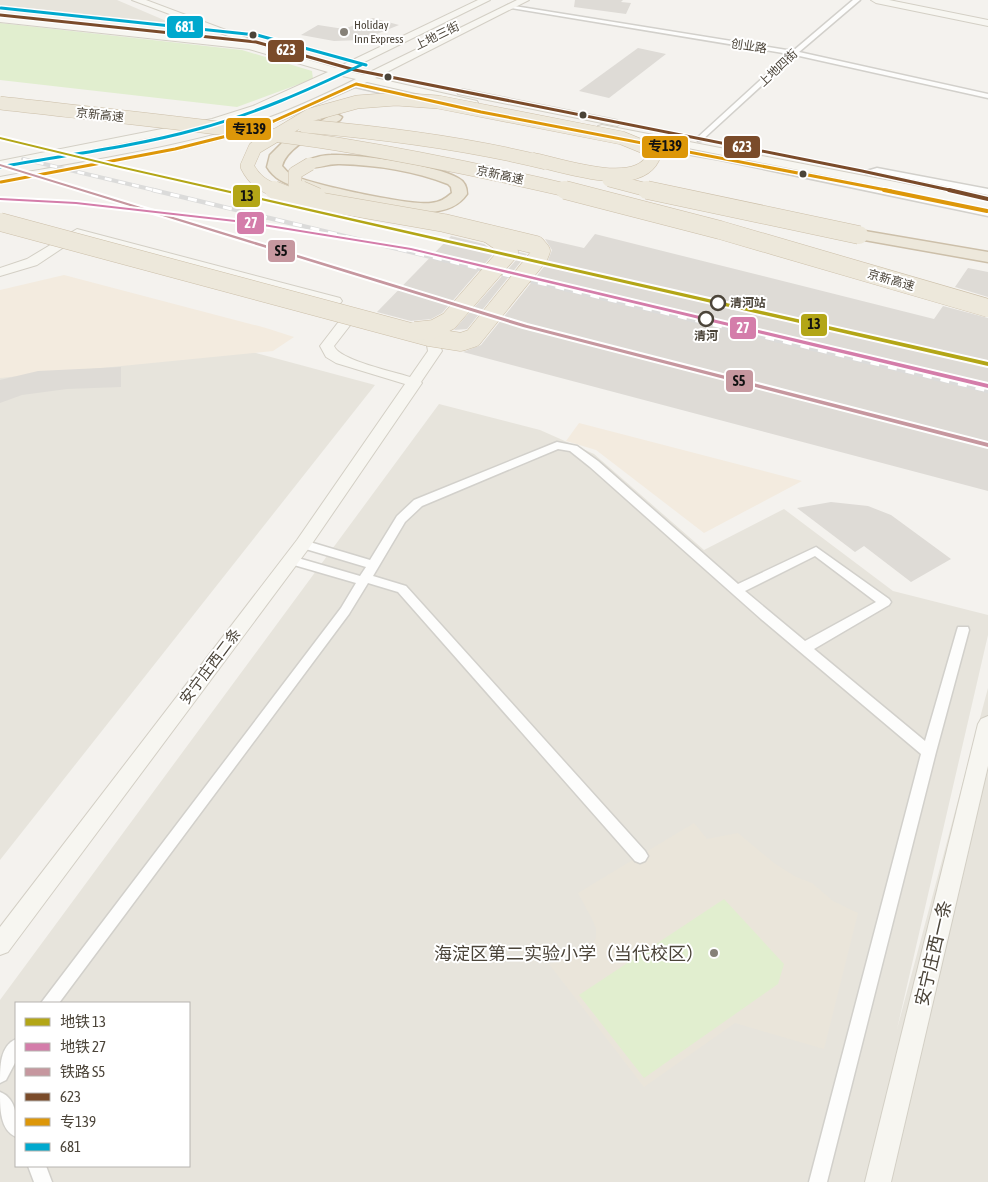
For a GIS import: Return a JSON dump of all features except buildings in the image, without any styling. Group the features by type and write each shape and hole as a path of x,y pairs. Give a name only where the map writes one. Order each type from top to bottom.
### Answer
{"highway":[{"name":"京新高速","path":"0,92 303,126 477,157 626,191 988,294"},
{"path":"0,222 429,337 448,337 461,331 526,256 525,247 518,241 444,223 289,196 254,180 247,166 255,148 310,115 357,102 396,99 438,102 622,138 644,147 652,154 653,158 647,168 642,171 607,175 446,142 375,132 303,126"},
{"name":"京新高速","path":"0,103 273,134 446,164 622,204 988,308"},
{"path":"335,117 287,146 277,155 274,167 278,172 305,185 408,207 430,208 450,203 459,194 458,185 439,176 354,160 330,159 310,164 295,173 294,185 300,190 326,200 367,210"},
{"path":"532,160 656,193 859,235 988,257"},
{"path":"409,331 434,329 449,321 509,252 506,246 489,234"}],"street":[{"path":"137,0 253,44 468,110 721,158 988,212"},
{"name":"上地三街","path":"355,74 494,2 524,0"},
{"name":"上地四街","path":"701,139 794,53 857,0"},
{"path":"876,0 988,22"},
{"path":"915,0 988,14"},
{"path":"0,175 174,142 225,129 271,114 355,74 494,2"},
{"name":"创业路","path":"494,2 794,53 988,96"},
{"path":"0,15 185,34 253,44"},
{"path":"0,19 253,44"},
{"path":"185,34 206,25"},
{"path":"0,180 177,147 230,134 278,118 322,98 355,74"},
{"path":"0,164 215,122 355,74 386,76 867,172 988,199"},
{"path":"0,170 171,137 220,125 264,111 355,74 482,105 988,204"},
{"path":"867,172 877,170 988,192"},
{"path":"952,196 988,212"},
{"path":"0,272 32,262 77,233 335,301 330,306 348,319 327,346 328,352 344,361 414,383"},
{"name":"安宁庄西二条","path":"0,945 303,544 435,351 433,343 424,338 348,319"},
{"path":"50,1002 339,619 401,519 418,503 557,445 572,448 594,464 736,590 929,752"},
{"path":"303,544 373,565"},
{"path":"736,590 816,551 885,602 804,648"},
{"path":"291,560 402,589 640,856"},
{"path":"818,1182 929,752 963,630"},
{"name":"安宁庄西一条","path":"878,1182 988,724"},
{"path":"2,1065 15,1048"},
{"path":"0,1101 15,1126"},
{"path":"37,1167 43,1182"}],"shaded area":[{"path":"0,0 117,0 171,23 0,5"},
{"path":"64,275 294,337 273,351 0,378 0,290"},
{"path":"211,341 375,385 0,860 0,364"},
{"path":"439,404 540,430 594,454 704,550 784,509 893,591 988,615 988,635 897,1029 988,688 988,1182 0,1182 0,1000"},
{"path":"579,423 802,481 704,533 596,450 566,441"},
{"name":"海淀区第二实验小学（当代校区）","path":"694,823 707,839 738,833 774,863 796,877 812,883 833,901 858,913 824,1049 735,1023 644,1087 549,964 572,958 592,944 596,938 596,929 592,919 578,893"}],"green space":[{"path":"0,23 242,50 312,71 313,79 237,107 0,80"},
{"path":"724,899 784,964 778,984 644,1078 579,995"}],"railway":[{"path":"23,159 158,191"},
{"path":"153,190 988,391"}],"metro line":[{"name":"13","path":"0,138 120,167 988,364"},
{"name":"27","path":"0,199 76,203 244,222 411,249 988,386"}],"rail line":[{"name":"S5","path":"0,165 525,326 988,445"}],"transit line":[{"name":"681","path":"1,8 257,35 366,65"},
{"name":"623","path":"0,15 256,42 355,70 862,171 988,199"},
{"name":"681","path":"0,167 124,145 198,129 240,116 281,100 361,65"},
{"name":"专139","path":"1,182 175,149 227,136 274,121 356,84 481,112 720,157 987,211"}],"place":[{"name":"Holiday Inn Express","path":"344,32"},
{"name":"清河站","path":"718,303"},
{"name":"清河","path":"706,319"},
{"name":"海淀区第二实验小学（当代校区）","path":"714,953"}]}
